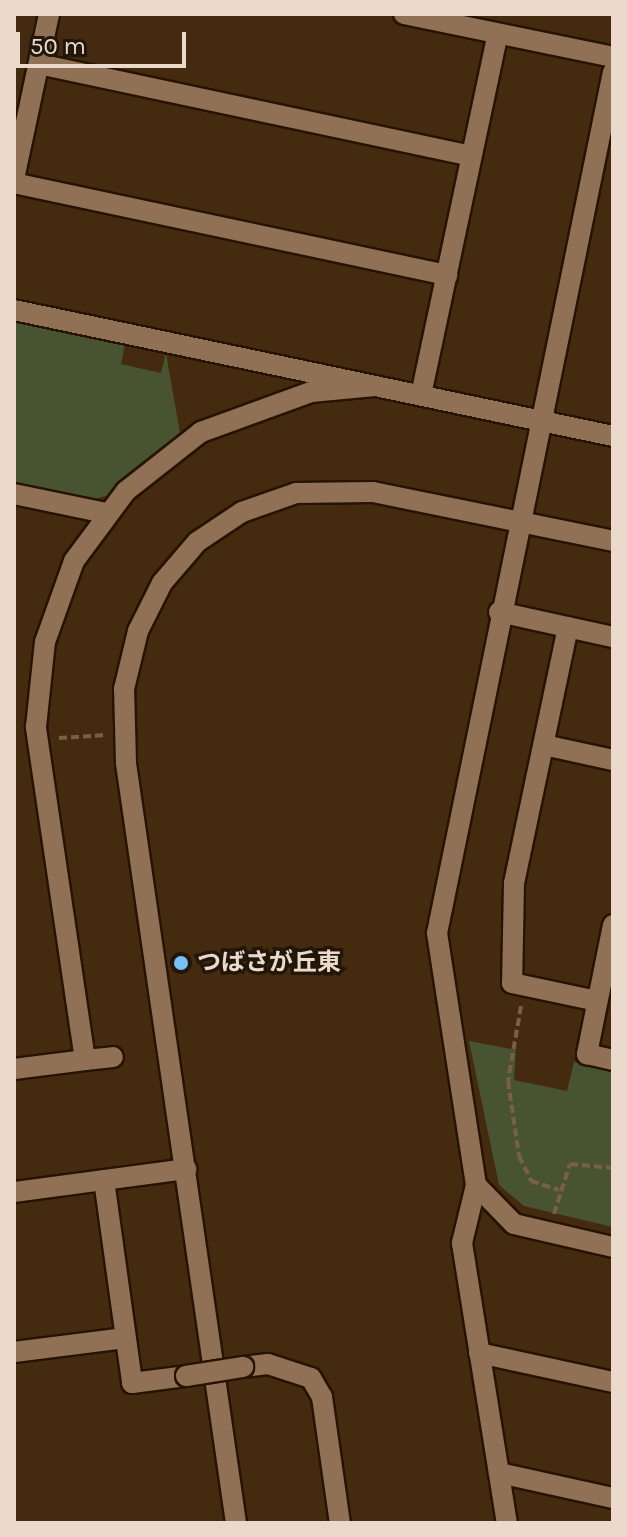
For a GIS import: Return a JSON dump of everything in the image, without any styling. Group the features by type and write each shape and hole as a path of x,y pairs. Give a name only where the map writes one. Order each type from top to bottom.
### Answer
{"street":[{"path":"49,14 14,181 447,275"},
{"path":"404,14 613,57"},
{"path":"421,395 498,34"},
{"path":"39,64 471,156"},
{"path":"507,1523 462,1243 476,1185 437,933 499,612 613,72"},
{"path":"14,310 540,420 612,430"},
{"path":"85,1060 38,739 38,686 58,597 106,513 157,462 244,411 311,392 375,386"},
{"path":"236,1523 125,735 124,689 138,631 162,583 197,542 242,512 296,493 373,492 613,541"},
{"path":"14,494 106,513"},
{"path":"499,612 613,637"},
{"path":"568,627 514,883 512,983 597,1001"},
{"path":"544,745 613,760"},
{"path":"613,925 587,1054 613,1060"},
{"path":"14,1069 113,1057"},
{"path":"14,1192 186,1169"},
{"path":"104,1180 132,1383 268,1364 311,1378 322,1397 340,1523"},
{"path":"476,1185 514,1224 613,1247"},
{"path":"14,1352 125,1338"},
{"path":"479,1353 613,1382"},
{"path":"499,1473 613,1498"}],"path":[{"path":"38,739 125,735"},
{"path":"526,986 508,1081 519,1156 531,1181 559,1190"},
{"path":"550,1233 559,1190 570,1164 613,1168"}],"green space":[{"path":"14,321 125,344 121,364 161,373 166,353 180,433 110,495 93,499 14,483"},
{"path":"469,1041 516,1050 514,1080 567,1091 574,1062 613,1071 613,1227 524,1206 499,1185"}],"place":[{"name":"つばさが丘東","path":"181,963"}]}
